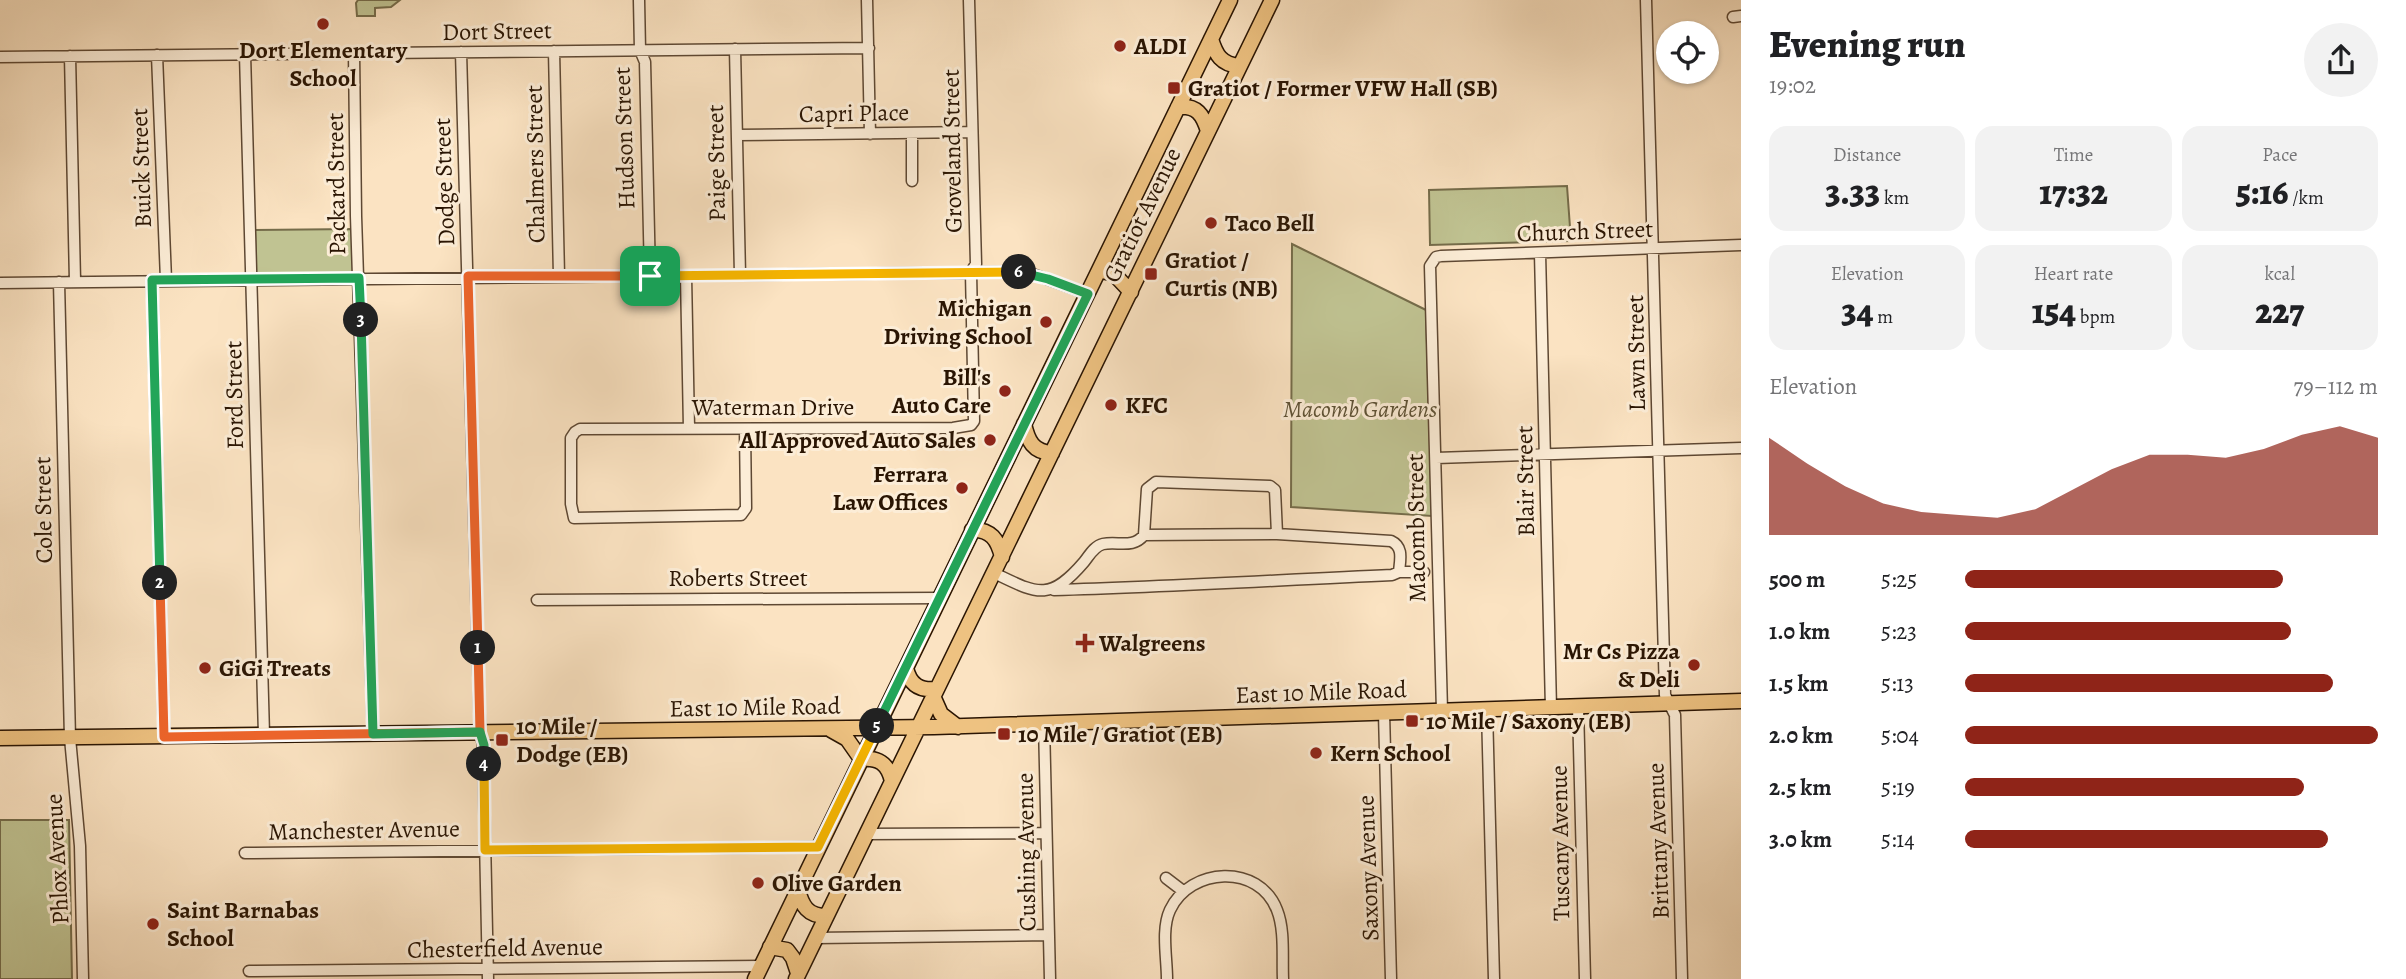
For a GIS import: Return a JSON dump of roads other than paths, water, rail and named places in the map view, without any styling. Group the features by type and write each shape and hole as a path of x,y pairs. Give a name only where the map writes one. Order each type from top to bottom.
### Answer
{"main road":[{"name":"Gratiot Avenue","path":"758,972 1230,0"},
{"name":"Gratiot Avenue","path":"797,976 1272,0"},
{"path":"1211,39 1223,62 1239,66"},
{"path":"1178,107 1189,107 1198,111 1208,131"},
{"path":"1099,270 1114,274 1130,292"},
{"path":"1024,424 1030,442 1036,449 1052,453"},
{"path":"972,530 992,535 1002,557"},
{"path":"906,668 910,681 916,687 935,693 941,713 958,727"},
{"path":"1578,707 1741,701"},
{"name":"East 10 Mile Road","path":"0,738 958,727 1578,707"},
{"path":"827,728 847,739 861,759 872,758 883,762 890,771 892,781"},
{"path":"798,890 807,911 815,916 825,916"},
{"path":"770,947 787,950 793,958 797,976"}],"street":[{"name":"Hudson Street","path":"639,0 640,50 645,62 650,276"},
{"path":"867,0 870,134"},
{"name":"Groveland Street","path":"969,0 976,264 971,272 975,416 971,425"},
{"name":"Lawn Street","path":"1646,0 1665,695 1668,704"},
{"name":"Dort Street","path":"0,57 869,48"},
{"name":"Paige Street","path":"735,49 740,275"},
{"name":"Chalmers Street","path":"554,51 559,276"},
{"name":"Dodge Street","path":"461,52 480,732 484,745 488,974"},
{"name":"Packard Street","path":"354,53 356,216 373,734"},
{"name":"Ford Street","path":"245,54 264,735"},
{"name":"Buick Street","path":"157,55 166,280"},
{"path":"70,56 75,281"},
{"name":"Capri Place","path":"737,135 972,132"},
{"path":"912,133 912,181"},
{"name":"Church Street","path":"1432,261 1441,256 1741,245"},
{"name":"Blair Street","path":"1540,253 1551,708"},
{"name":"Macomb Street","path":"1432,261 1430,266 1442,711"},
{"path":"0,283 252,278 971,272 1030,274 1088,294"},
{"path":"686,276 689,428"},
{"path":"152,280 164,737"},
{"name":"Cole Street","path":"59,282 70,738"},
{"name":"Waterman Drive","path":"744,429 746,508 741,515 574,518 571,504 571,438 575,432 587,429 953,428 971,425"},
{"path":"1436,458 1741,448"},
{"path":"1054,590 1102,544 1128,544 1137,542 1144,535 1147,489 1156,482 1270,486 1275,489 1277,534"},
{"path":"1144,535 1277,534 1391,541 1398,544 1400,550 1399,572"},
{"path":"994,573 1024,588 1040,592 1424,572"},
{"name":"Roberts Street","path":"537,600 939,598"},
{"name":"Brittany Avenue","path":"1668,704 1675,715 1682,979"},
{"name":"Tuscany Avenue","path":"1578,707 1585,979"},
{"path":"1487,710 1494,979"},
{"name":"Saxony Avenue","path":"1384,713 1391,979"},
{"name":"Cushing Avenue","path":"1044,724 1050,979"},
{"name":"Phlox Avenue","path":"70,738 80,846 83,979"},
{"path":"866,834 1046,833"},
{"name":"Manchester Avenue","path":"245,853 818,847"},
{"path":"1167,979 1166,924 1172,905 1183,891 1199,880 1228,876 1255,884 1268,894 1277,910 1283,979"},
{"path":"1166,878 1183,891"},
{"path":"815,938 1049,935"},
{"name":"Chesterfield Avenue","path":"249,971 488,974 758,972"}],"place":[{"name":"Dort Elementary School","path":"323,24"},
{"name":"ALDI","path":"1120,46"},
{"name":"Gratiot / Former VFW Hall (SB)","path":"1174,88"},
{"name":"Taco Bell","path":"1211,223"},
{"name":"Gratiot / Curtis (NB)","path":"1151,274"},
{"name":"Michigan Driving School","path":"1046,322"},
{"name":"Bill's Auto Care","path":"1005,391"},
{"name":"KFC","path":"1111,405"},
{"name":"All Approved Auto Sales","path":"990,440"},
{"name":"Ferrara Law Offices","path":"962,488"},
{"name":"Walgreens","path":"1085,643"},
{"name":"Mr Cs Pizza & Deli","path":"1694,665"},
{"name":"GiGi Treats","path":"205,668"},
{"name":"10 Mile / Saxony (EB)","path":"1412,721"},
{"name":"10 Mile / Gratiot (EB)","path":"1004,734"},
{"name":"10 Mile / Dodge (EB)","path":"502,740"},
{"name":"Kern School","path":"1316,753"},
{"name":"Olive Garden","path":"758,883"},
{"name":"Saint Barnabas School","path":"153,924"}],"park label":[{"name":"Macomb Gardens","path":"1360,409"}]}
